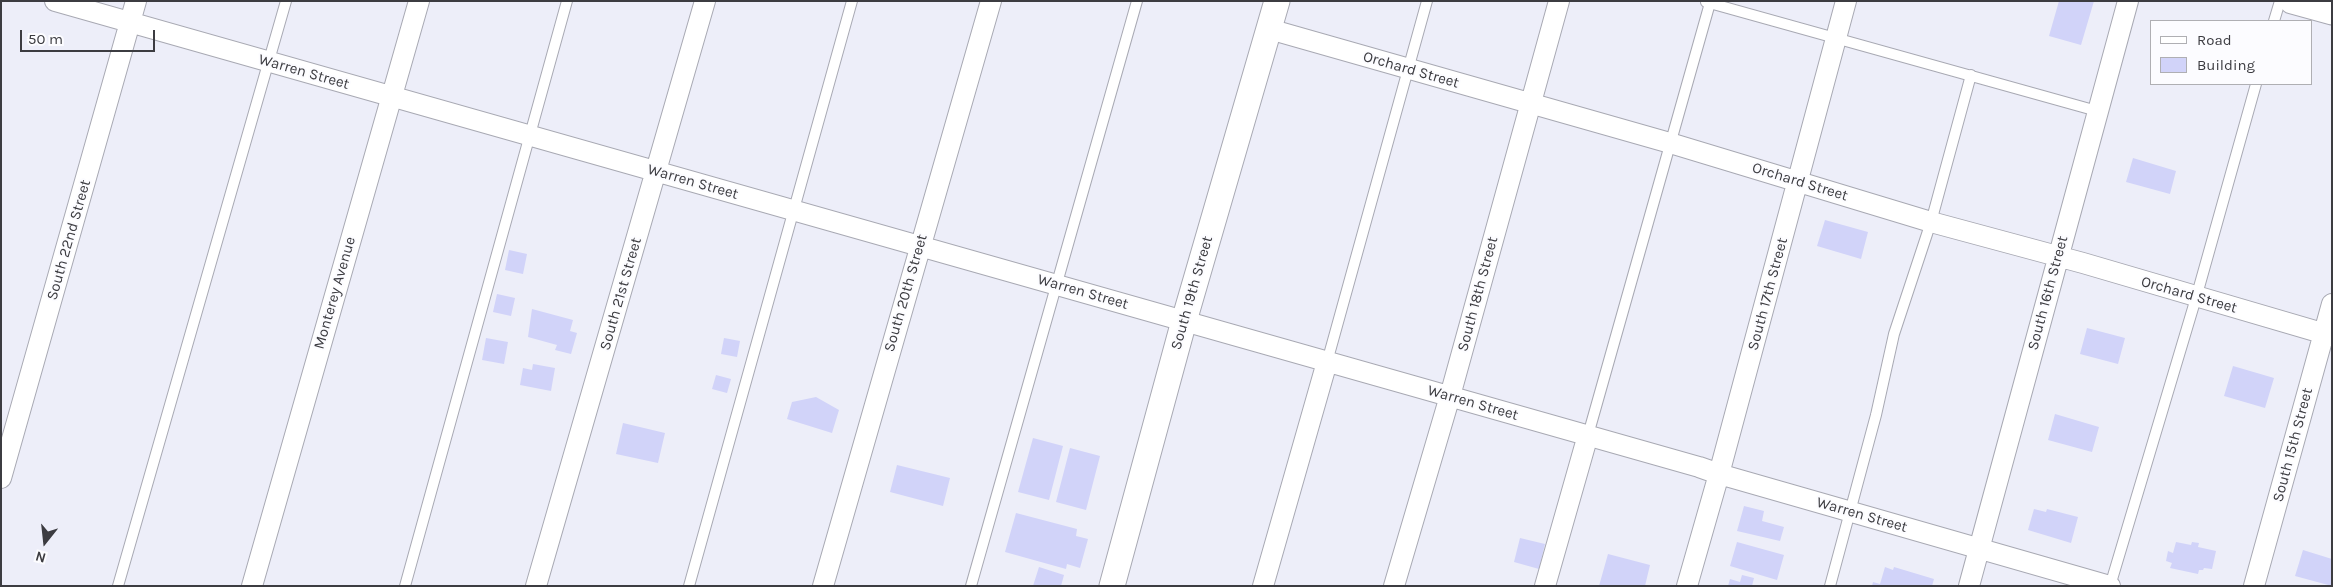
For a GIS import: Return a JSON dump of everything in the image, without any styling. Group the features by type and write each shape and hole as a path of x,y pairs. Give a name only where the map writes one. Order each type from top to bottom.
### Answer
{"street":[{"name":"Warren Street","path":"55,1 1450,396 2110,586"},
{"name":"South 22nd Street","path":"1,478 9,420 136,1"},
{"name":"Monterey Avenue","path":"252,586 419,1"},
{"name":"South 21st Street","path":"536,586 705,1"},
{"name":"South 20th Street","path":"822,586 991,1"},
{"name":"South 19th Street","path":"1112,586 1184,321 1277,1"},
{"name":"South 18th Street","path":"1394,586 1450,396 1559,1"},
{"name":"South 17th Street","path":"1687,586 1719,474 1846,1"},
{"name":"South 16th Street","path":"1970,586 2128,1"},
{"path":"2292,1 2332,12"},
{"name":"Orchard Street","path":"1269,29 1670,143 1931,222 2058,256 2196,298 2328,335"},
{"name":"South 15th Street","path":"2254,586 2328,335 2332,304"},
{"path":"1263,586 1327,362"},
{"path":"1545,586 1588,436"}],"lane":[{"path":"118,586 286,1"},
{"path":"405,586 567,1"},
{"path":"689,586 792,210 852,1"},
{"path":"971,586 1137,1"},
{"path":"1327,362 1427,1"},
{"path":"2274,20 2280,1"},
{"path":"1588,436 1670,143 1707,2 2097,111"},
{"path":"1830,586 1876,415 1894,334 1931,222 1971,75"},
{"path":"2110,586 2196,298 2256,85"}],"building":[{"path":"2059,1 2094,1 2081,45 2049,36"},
{"path":"2133,158 2176,171 2170,194 2126,182"},
{"path":"1825,220 1868,232 1861,259 1817,246"},
{"path":"509,250 527,254 523,274 505,270"},
{"path":"497,294 515,298 511,316 493,312"},
{"path":"532,309 573,320 570,331 577,333 571,354 555,350 557,345 528,337"},
{"path":"2087,328 2125,338 2118,364 2080,354"},
{"path":"486,338 508,342 504,364 482,360"},
{"path":"724,338 740,341 737,357 721,354"},
{"path":"533,364 555,368 551,391 520,385 523,368 532,370"},
{"path":"2233,366 2274,378 2265,408 2224,396"},
{"path":"716,375 731,379 727,393 712,389"},
{"path":"816,397 839,410 832,433 787,419 792,402"},
{"path":"2055,414 2099,427 2092,452 2048,440"},
{"path":"623,423 665,433 658,463 616,454"},
{"path":"1033,438 1063,446 1049,500 1018,492"},
{"path":"1070,448 1100,456 1086,510 1056,502"},
{"path":"897,465 950,478 943,506 890,492"},
{"path":"1744,506 1764,511 1762,521 1784,527 1780,541 1737,531"},
{"path":"2034,509 2046,512 2047,509 2078,517 2071,543 2028,530"},
{"path":"1016,513 1077,529 1076,536 1088,539 1080,568 1067,564 1066,569 1005,552"},
{"path":"1520,538 1545,544 1539,569 1514,562"},
{"path":"1737,542 1784,555 1777,580 1730,566"},
{"path":"2176,542 2191,545 2192,542 2199,543 2198,547 2216,551 2212,569 2204,568 2199,570 2198,574 2170,568 2172,563 2166,561 2168,551 2173,553"},
{"path":"2303,550 2332,559 2332,586 2295,576"},
{"path":"1608,554 1650,565 1645,586 1599,586"},
{"path":"1039,567 1064,575 1061,586 1033,586"},
{"path":"1885,567 1893,570 1894,567 1934,579 1932,586 1872,586 1873,582 1880,584"},
{"path":"1742,575 1754,578 1752,586 1728,586 1730,579 1740,582"}]}
